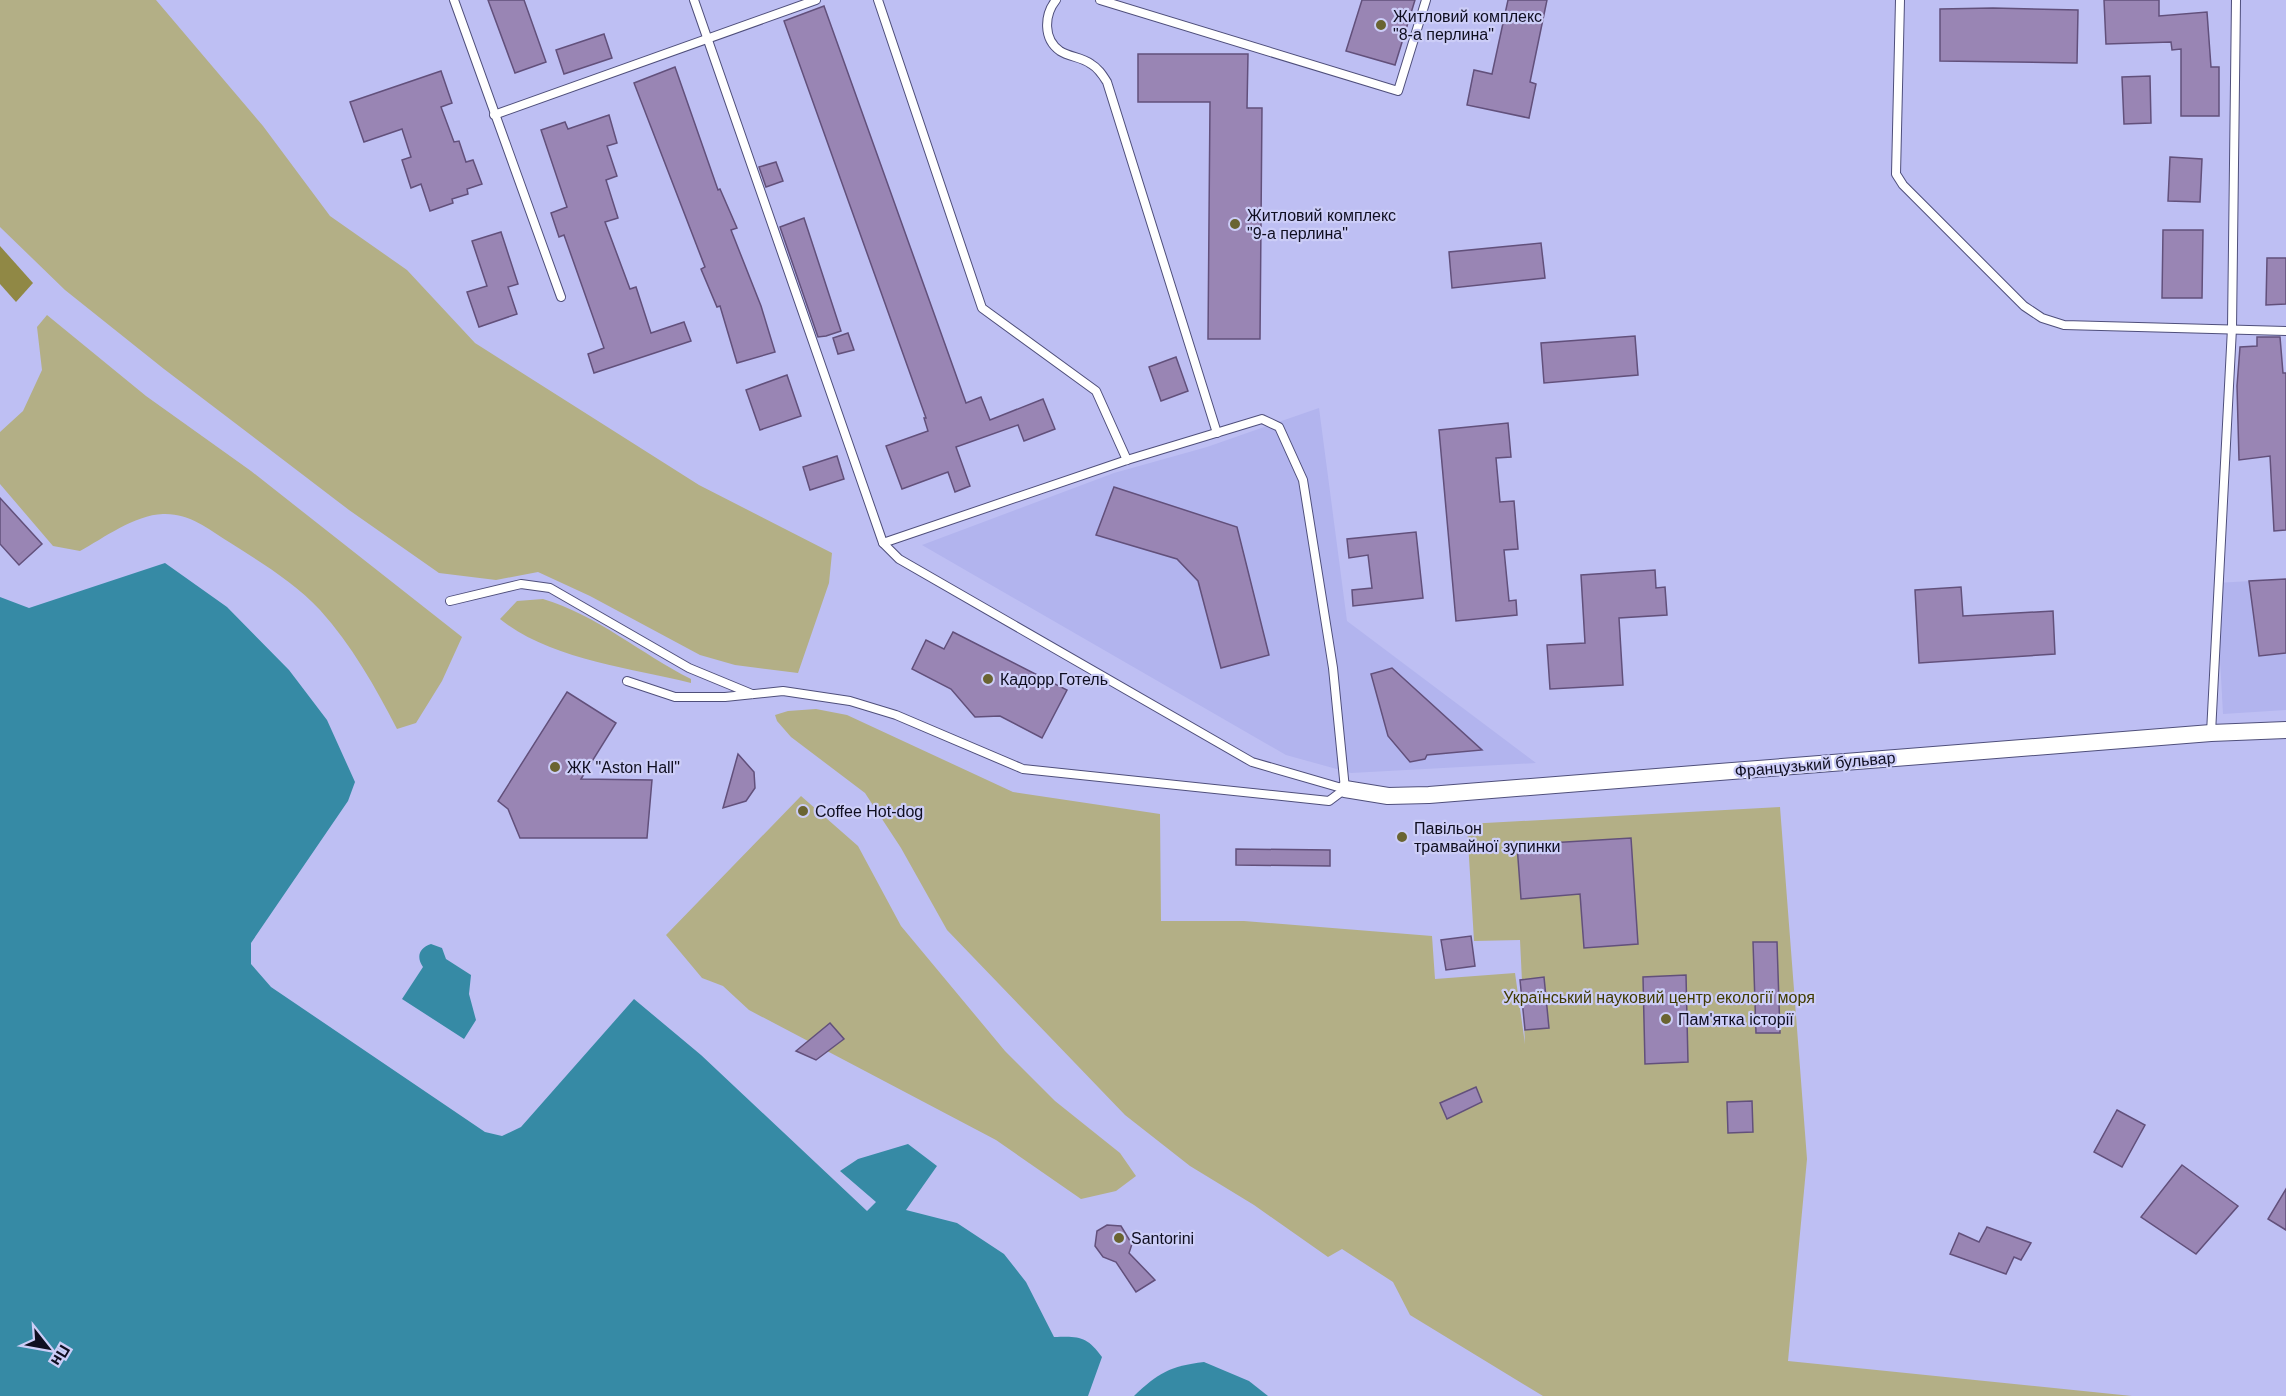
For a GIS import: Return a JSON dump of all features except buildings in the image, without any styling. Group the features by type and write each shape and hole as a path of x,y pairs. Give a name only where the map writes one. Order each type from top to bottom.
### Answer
{"street":[{"name":"Французький бульвар","path":"1345,789 1388,796 1429,795 2211,733 2286,730"}],"lane":[{"path":"454,0 561,297"},
{"path":"694,0 883,543 899,559 1252,762 1345,789"},
{"path":"494,115 816,0"},
{"path":"878,0 981,308 1096,391 1127,460"},
{"path":"1056,0 1047,16 1047,30 1051,42 1061,51 1090,63 1107,81 1217,433"},
{"path":"1100,0 1398,91 1426,0"},
{"path":"1900,0 1896,174 1903,185 2024,306 2042,318 2064,325 2286,331"},
{"path":"2211,733 2232,328 2236,0"},
{"path":"883,543 1127,460 1262,419 1279,428 1303,480 1333,668 1345,789"},
{"path":"450,601 521,584 549,588 689,668 753,694"},
{"path":"627,681 675,697 783,691 850,701 896,715 1023,769 1329,801 1345,789"}],"shaded area":[{"path":"0,246 33,283 16,302 0,284"},
{"path":"1319,408 1347,621 1536,763 1351,773 1286,755 922,545 1114,473 1207,447"},
{"path":"165,563 227,607 289,670 327,720 355,782 348,801 251,943 251,964 271,987 485,1132 502,1136 521,1127 634,999 701,1055 867,1211 876,1202 840,1171 858,1159 908,1144 937,1166 906,1210 957,1223 1004,1254 1026,1282 1054,1337 1076,1337 1087,1341 1102,1357 1088,1396 0,1396 0,597 29,608"},
{"path":"2286,579 2286,710 2223,714 2216,583"},
{"path":"431,944 442,948 446,959 471,975 469,994 476,1020 464,1039 402,999 423,967 419,956 421,950"},
{"path":"1204,1362 1249,1381 1268,1396 1134,1396 1158,1376 1173,1368"}],"green space":[{"path":"0,0 156,0 263,126 330,216 407,270 475,343 699,485 832,553 829,583 798,673 735,665 700,655 590,596 538,572 496,580 439,573 349,510 164,369 65,290 0,227"},
{"path":"47,315 146,396 251,471 462,637 442,681 416,723 397,729 372,682 352,652 331,623 310,600 276,573 198,522 172,514 152,515 120,528 80,551 53,546 0,484 0,432 23,411 42,370 37,327"},
{"path":"543,599 563,606 600,625 691,679 691,683 566,653 520,633 500,619 517,601"},
{"name":"Український науковий центр екології моря","path":"816,709 847,715 1013,792 1160,814 1161,921 1244,921 1432,936 1435,979 1515,973 1525,1044 1520,940 1474,941 1467,824 1780,807 1807,1159 1788,1361 2132,1396 1543,1396 1410,1315 1393,1282 1342,1249 1328,1257 1254,1205 1190,1166 1125,1115 947,930 901,848 865,793 791,737 777,721 775,715 788,711"},
{"path":"801,796 858,846 901,926 1005,1051 1055,1101 1120,1153 1136,1176 1116,1191 1081,1199 996,1140 749,1010 723,986 702,978 666,935"}],"place":[{"name":"Житловий комплекс \"8-а перлина\"","path":"1381,25"},
{"name":"Житловий комплекс \"9-а перлина\"","path":"1235,224"},
{"name":"Кадорр Готель","path":"988,679"},
{"name":"ЖК \"Aston Hall\"","path":"555,767"},
{"name":"Coffee Hot-dog","path":"803,811"},
{"name":"Павільон трамвайної зупинки","path":"1402,837"},
{"name":"Пам'ятка історії","path":"1666,1019"},
{"name":"Santorini","path":"1119,1238"}]}
